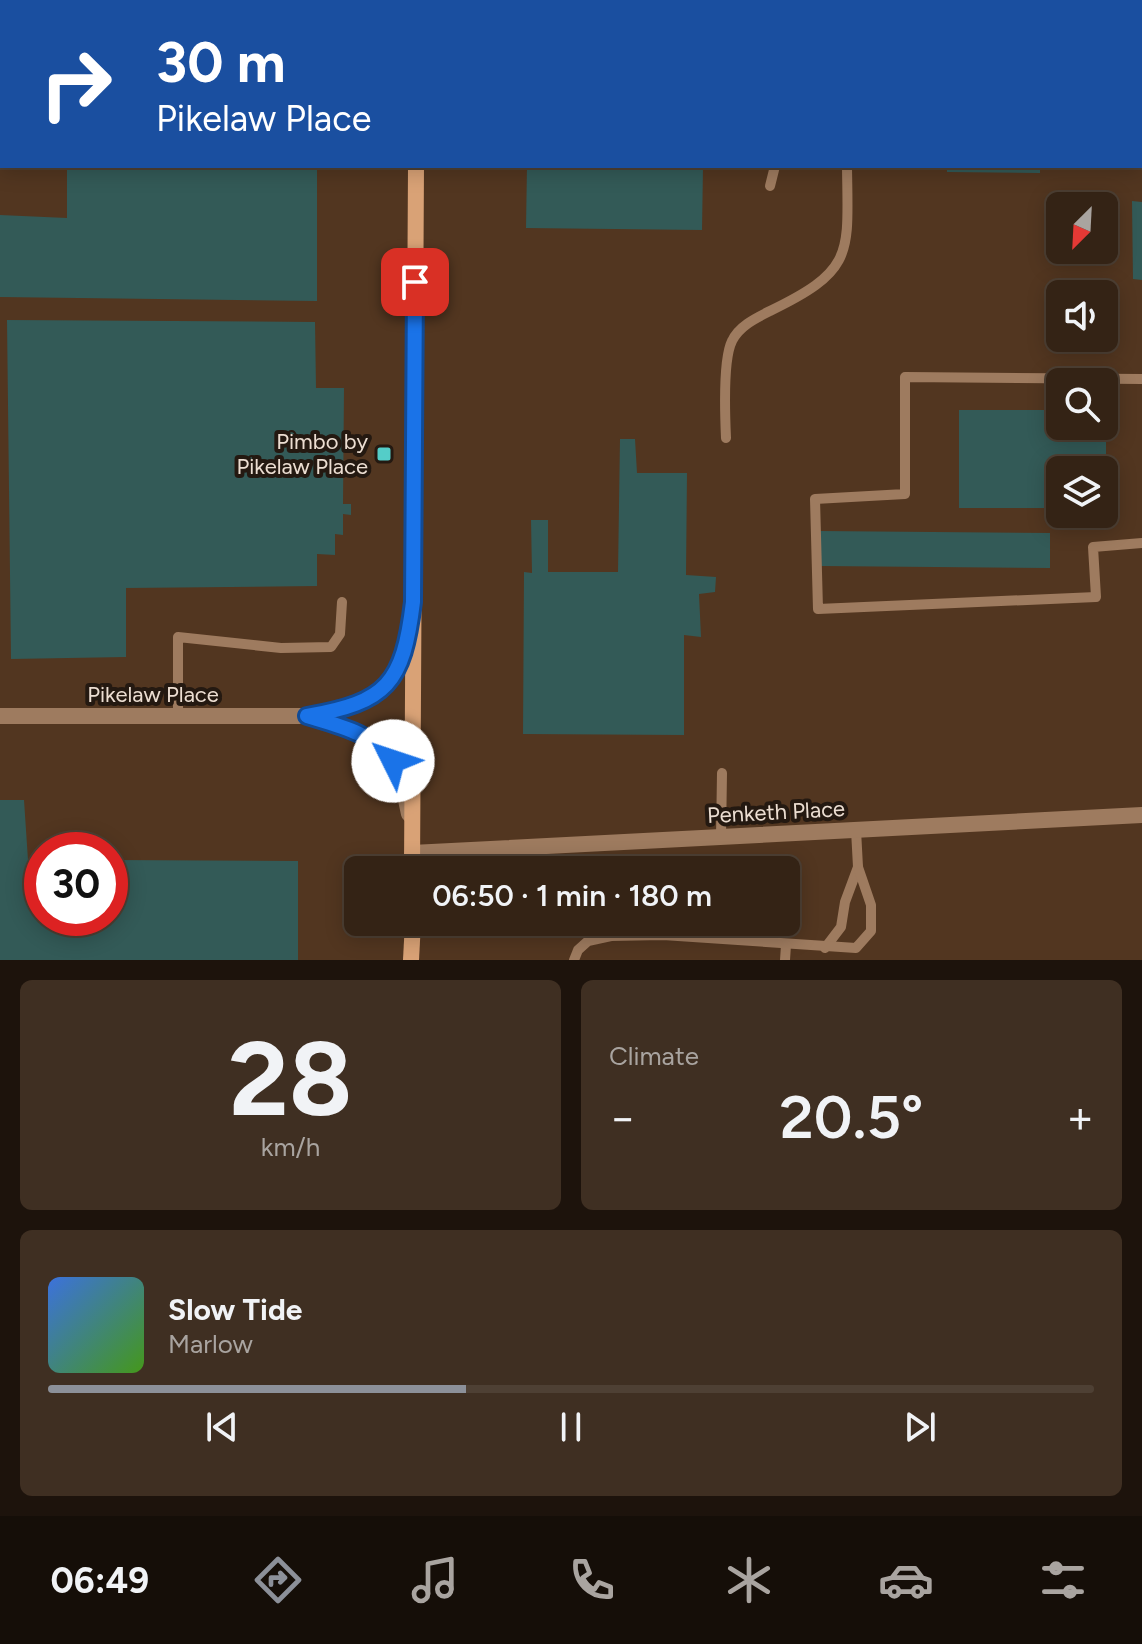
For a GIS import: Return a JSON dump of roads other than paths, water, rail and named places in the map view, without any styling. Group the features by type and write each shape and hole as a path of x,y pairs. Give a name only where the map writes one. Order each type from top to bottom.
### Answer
{"street":[{"path":"412,856 416,168"},
{"name":"Pikelaw Place","path":"0,716 307,716 358,705 374,697 386,685 403,655 413,602"},
{"name":"Pikelaw Place","path":"307,716 355,732 382,746 393,761 401,782 412,832"},
{"name":"Penketh Place","path":"486,856 721,837 1142,815"},
{"path":"411,960 412,936"}],"lane":[{"path":"770,186 774,168"},
{"path":"726,438 730,342 743,327 820,283 839,263 844,254 847,231 847,168"},
{"path":"1142,379 905,377 905,494 815,499 818,609 1096,597 1093,547 1142,543"},
{"path":"178,716 178,637 281,648 331,647 340,634 342,602"},
{"path":"721,837 722,773"},
{"path":"574,960 578,950 588,941 611,936 663,935 856,948 871,931 871,905 858,867 856,830"},
{"path":"825,948 841,927 845,902 858,867"},
{"path":"785,960 786,945"}],"place":[{"name":"Pimbo by Pikelaw Place","path":"384,454"}]}
